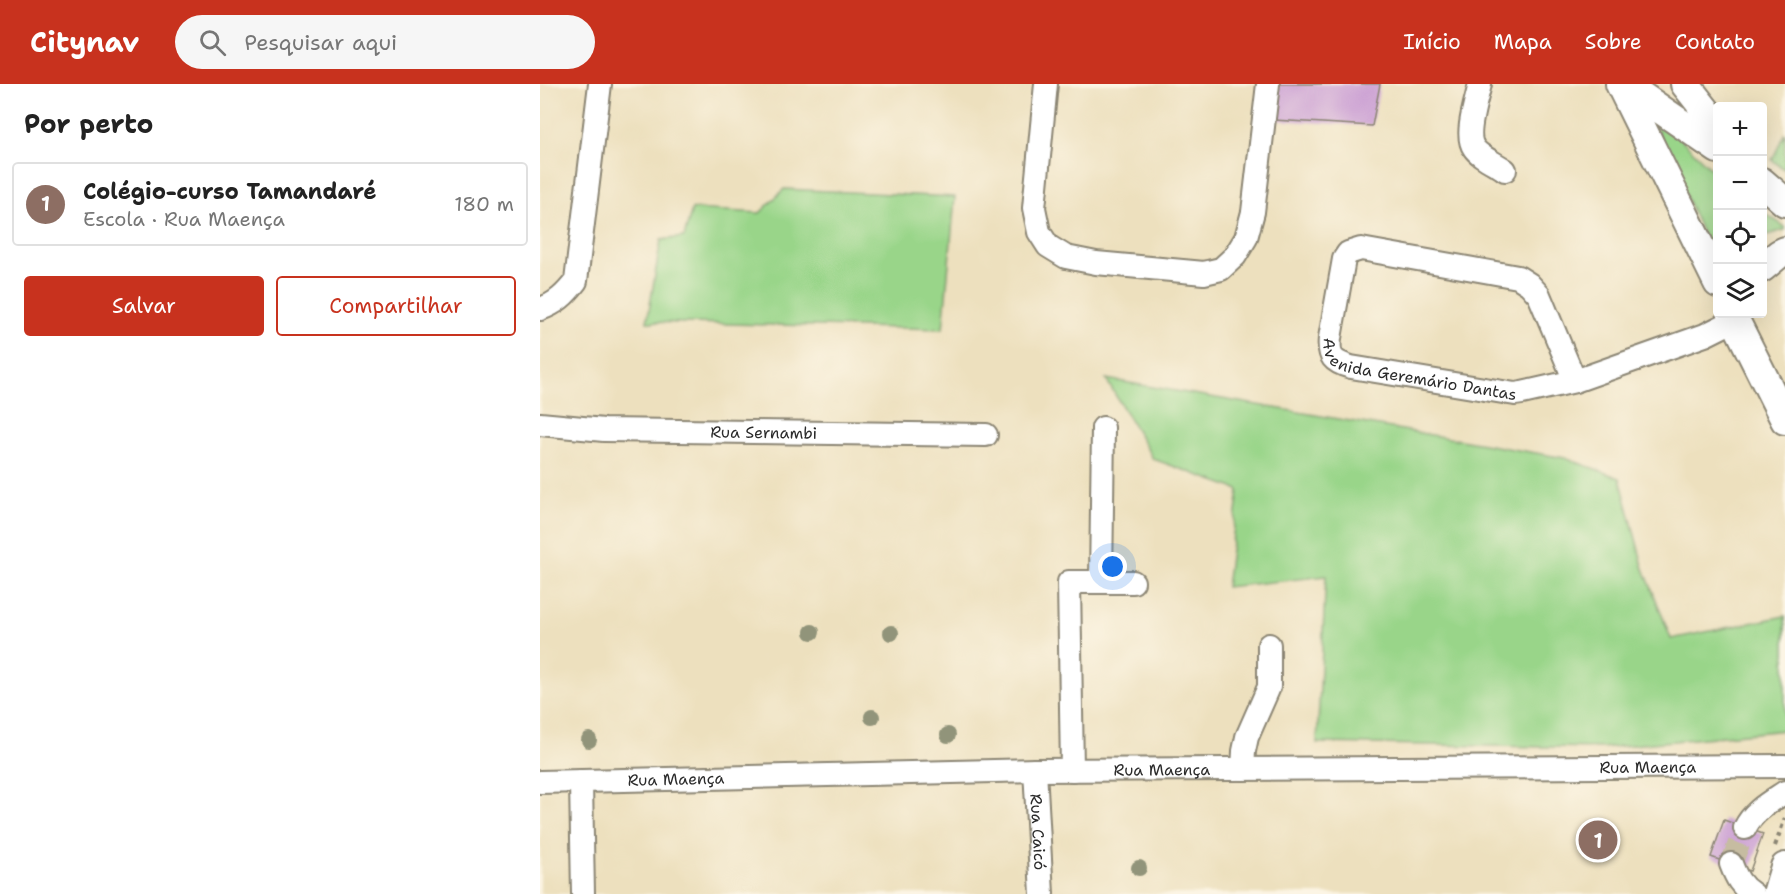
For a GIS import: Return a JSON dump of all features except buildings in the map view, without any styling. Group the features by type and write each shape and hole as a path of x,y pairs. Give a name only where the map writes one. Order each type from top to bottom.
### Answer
{"main road":[{"path":"1622,84 1713,146"},
{"path":"1622,84 1713,273"},
{"path":"1685,84 1713,120"},
{"path":"1767,186 1785,202"},
{"path":"1767,264 1785,251"},
{"name":"Avenida Geremário Dantas","path":"1735,318 1785,420"},
{"path":"1777,894 1785,867"}],"street":[{"path":"540,309 566,295 576,281 600,84"},
{"path":"1046,84 1034,208 1039,232 1048,246 1066,257 1096,263 1204,273 1221,269 1235,256 1246,238 1253,212 1268,84"},
{"path":"1480,84 1470,129 1470,140 1474,149 1505,170"},
{"name":"Avenida Geremário Dantas","path":"1575,381 1539,295 1529,284 1518,277 1361,249 1348,253 1344,259 1329,351 1333,358 1341,364 1515,394 1575,381 1705,335 1730,318"},
{"name":"Rua Sernambi","path":"540,424 603,430 986,435"},
{"path":"1101,582 1103,428"},
{"path":"1072,770 1069,582 1133,582"},
{"path":"1243,769 1247,737 1269,687 1269,645"},
{"name":"Rua Maença","path":"540,782 1035,770 1785,766"},
{"name":"Rua Caicó","path":"1035,770 1042,894"},
{"path":"581,782 583,894"},
{"path":"1745,828 1749,819 1757,811 1785,792"},
{"path":"1731,864 1737,880 1753,894"}],"green space":[{"path":"1650,113 1660,118 1713,171 1713,259"},
{"path":"1785,133 1785,170 1772,160"},
{"path":"784,189 955,197 943,329 647,322 661,240 684,237 692,209 760,213"},
{"path":"1767,215 1785,227 1785,230 1767,235"},
{"path":"1106,379 1565,458 1620,478 1643,566 1671,639 1785,616 1785,730 1602,748 1317,743 1326,576 1226,587 1239,490 1153,459"}],"tunnel":[{"path":"1731,864 1745,828"}],"place":[{"name":"Colégio-curso Tamandaré","path":"1598,840"}]}
